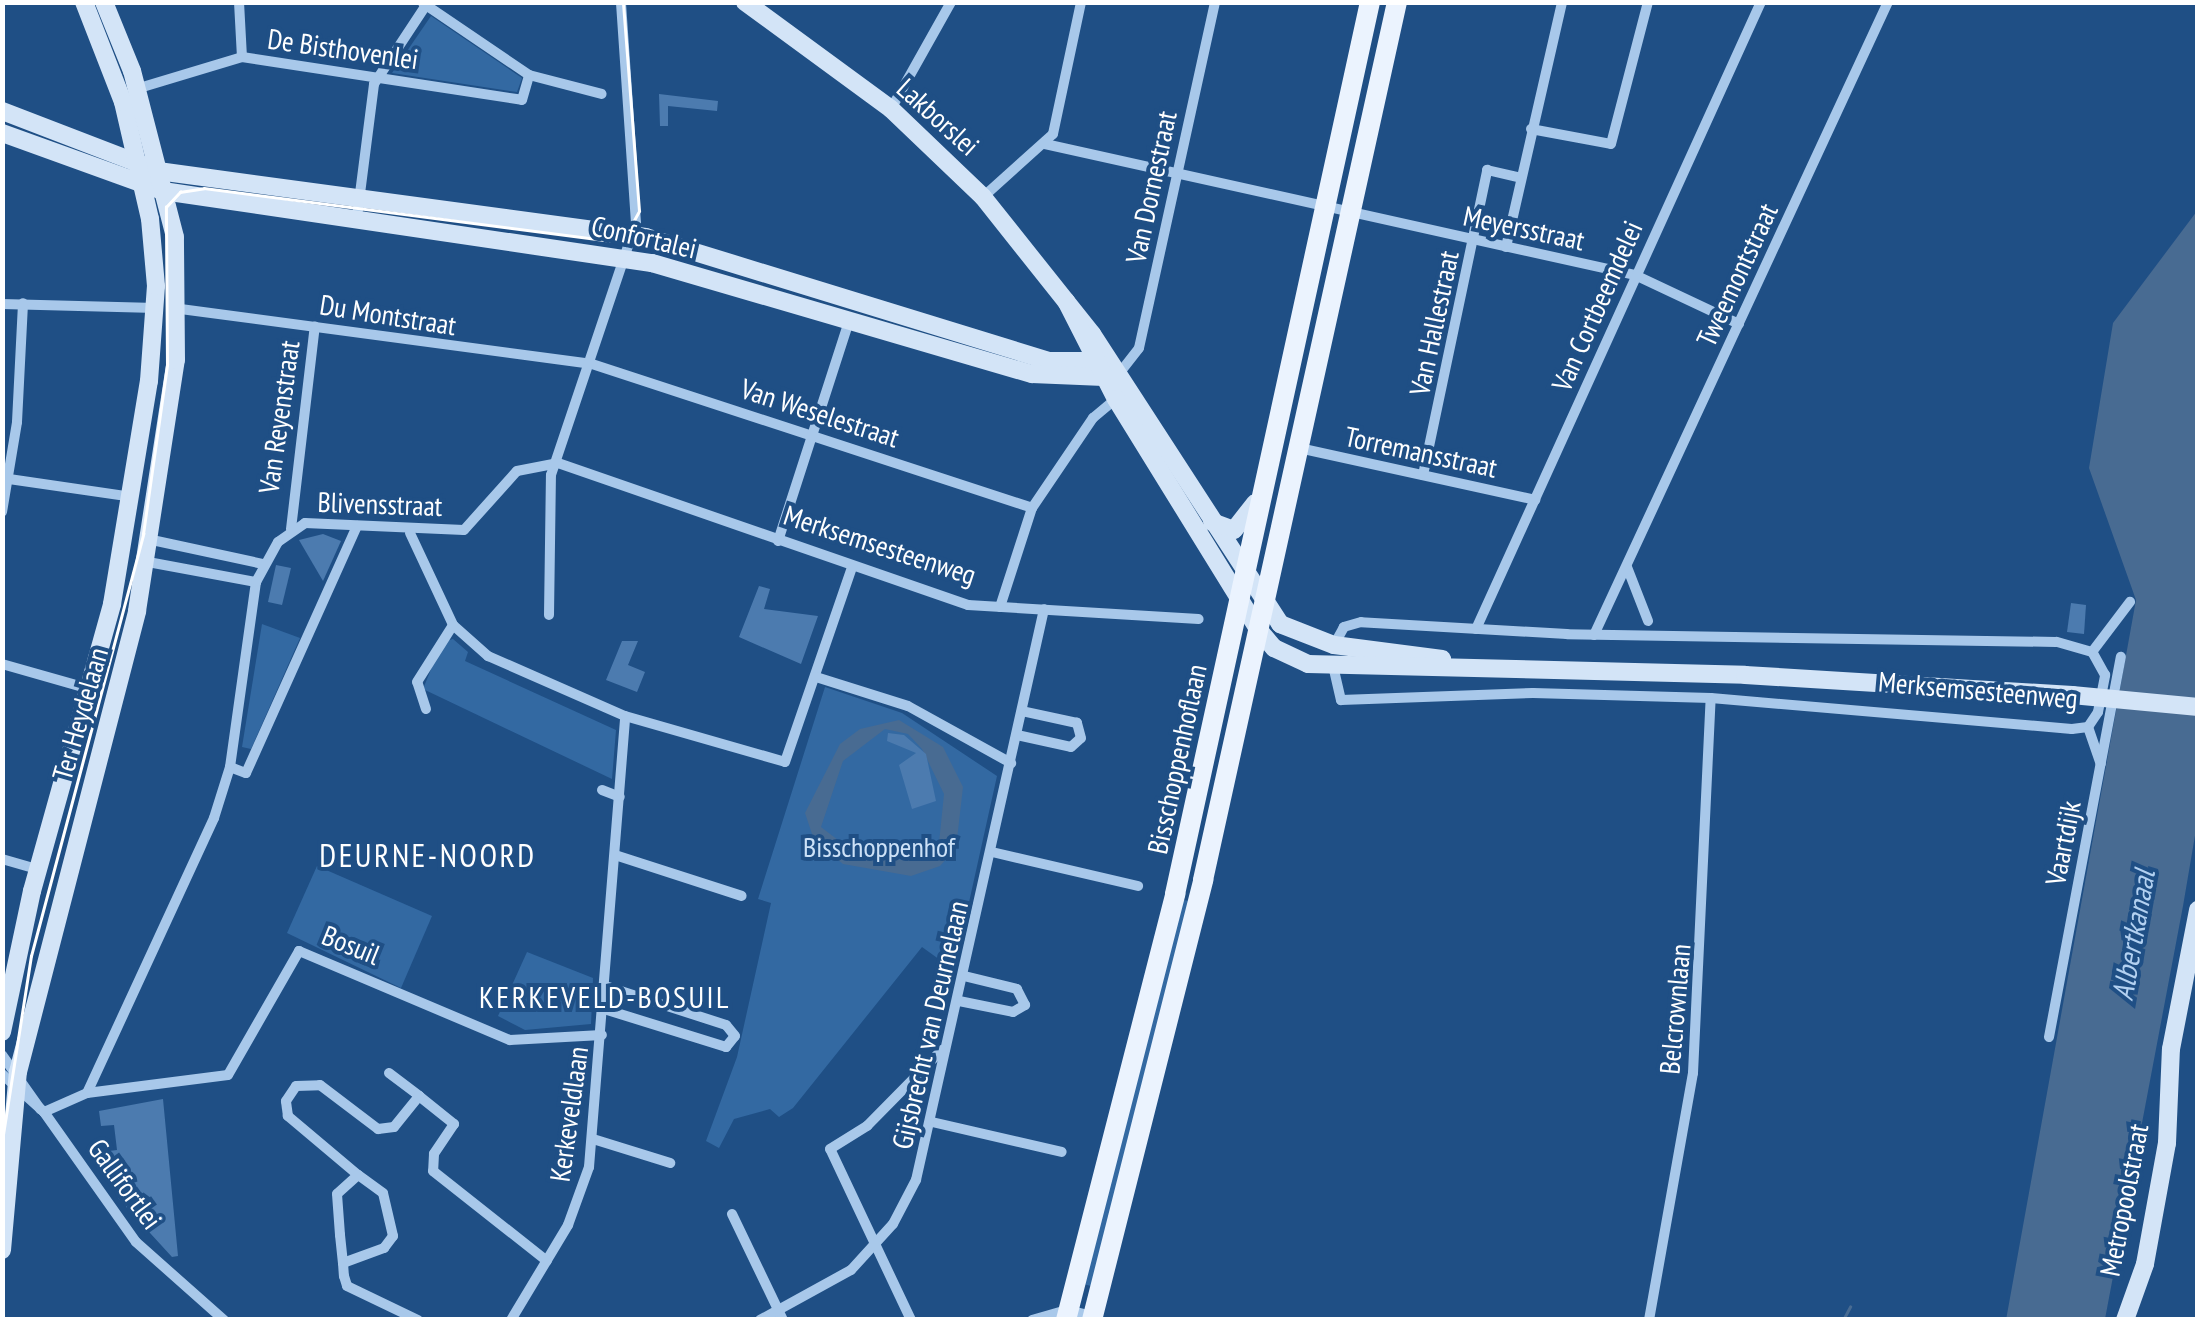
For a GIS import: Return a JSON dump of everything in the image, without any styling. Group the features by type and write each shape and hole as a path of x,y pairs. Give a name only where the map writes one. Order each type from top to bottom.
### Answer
{"main road":[{"name":"Bisschoppenhoflaan","path":"1067,1315 1175,894 1370,2"},
{"name":"Bisschoppenhoflaan","path":"1092,1318 1258,629 1397,2"}],"street":[{"name":"Ter Heydelaan","path":"2,1032 38,869 90,689 133,497 155,308 137,166 122,102 84,2"},
{"name":"Ter Heydelaan","path":"2,1250 12,1078 148,562 176,308 177,259 158,171 136,89 104,2"},
{"path":"238,2 242,57"},
{"path":"549,615 550,475 558,463 634,235 622,2"},
{"name":"Lakborslei","path":"745,2 894,105 986,194 1066,302 1185,496 1258,629"},
{"path":"894,105 951,2"},
{"path":"986,194 1053,134 1080,2"},
{"name":"Van Dornestraat","path":"1106,368 1139,348 1215,2"},
{"path":"1506,247 1562,2"},
{"path":"1531,128 1611,144 1648,2"},
{"name":"Van Cortbeemdelei","path":"1476,629 1761,2"},
{"name":"Tweemontstraat","path":"1594,635 1888,2"},
{"path":"358,217 377,76 425,3 529,75 602,94"},
{"name":"De Bisthovenlei","path":"136,89 242,57 522,100 529,75"},
{"path":"2,111 158,171"},
{"path":"2,133 162,191"},
{"path":"1044,144 1350,212"},
{"name":"Van Hallestraat","path":"1424,475 1487,170 1521,178"},
{"name":"Confortalei","path":"158,171 634,235 1048,368"},
{"name":"Confortalei","path":"162,191 628,258 849,322 1048,368 1106,368"},
{"name":"Meyersstraat","path":"1350,212 1635,275 1739,324"},
{"name":"Du Montstraat","path":"2,304 176,308 592,364"},
{"path":"2,512 23,304"},
{"path":"778,541 849,322"},
{"name":"Van Reyenstraat","path":"263,564 291,528 315,326"},
{"name":"Van Weselestraat","path":"592,364 1032,508"},
{"name":"Lakborslei","path":"1106,368 1116,399 1185,496 1212,522 1244,577"},
{"path":"1000,607 1032,508 1094,418 1116,399"},
{"name":"Torremansstraat","path":"1298,448 1535,500"},
{"name":"Blivensstraat","path":"291,528 357,526 410,534 464,530 517,472 558,463"},
{"name":"Merksemsesteenweg","path":"558,463 968,605 1199,620"},
{"path":"8,478 133,497"},
{"path":"1212,522 1230,530 1245,525 1264,490"},
{"path":"230,767 246,774 357,526"},
{"path":"410,534 453,625 488,656 625,716 785,762 852,567"},
{"path":"87,1093 230,767 256,582 263,564 152,540"},
{"path":"148,562 256,582"},
{"path":"1628,567 1648,621"},
{"name":"Merksemsesteenweg","path":"1244,577 1263,607 1286,628 1334,645 1507,668"},
{"path":"2092,652 2130,602"},
{"name":"Gijsbrecht van Deurnelaan","path":"760,1320 780,1315 830,1284 876,1245 916,1180 932,1122 942,1050 964,976 1044,609"},
{"name":"Merksemsesteenweg","path":"1334,645 1352,622 1594,635 2056,642 2092,652 2105,675 2088,727 1711,698 1533,693 1341,700 1334,670"},
{"path":"426,709 416,682 453,625"},
{"name":"Merksemsesteenweg","path":"1258,629 1274,648 1334,670 1507,668 2072,695 2198,707"},
{"name":"Vaartdijk","path":"2049,1037 2121,657"},
{"path":"2,664 90,689"},
{"path":"816,677 908,706 1011,763"},
{"name":"Belcrownlaan","path":"1650,1320 1692,1073 1711,698"},
{"path":"1017,736 1071,746 1081,738 1077,724 1022,711"},
{"name":"Kerkeveldlaan","path":"511,1320 548,1261 579,1200 593,1139 625,716"},
{"path":"2088,727 2101,764"},
{"path":"602,790 620,797"},
{"path":"992,852 1138,886"},
{"path":"615,854 742,896"},
{"path":"2,859 38,869"},
{"name":"Metropoolstraat","path":"2125,1320 2148,1247 2168,1090 2198,910"},
{"name":"Bosuil","path":"42,1111 87,1093 228,1074 298,950 510,1040 602,1035"},
{"path":"958,1001 1013,1012 1025,1005 1018,988 964,976"},
{"path":"604,1009 726,1047 735,1036 726,1025 606,986"},
{"path":"911,1320 830,1149 867,1126 942,1050"},
{"name":"Gallifortlei","path":"2,1055 12,1078 42,1111 136,1242 224,1320"},
{"path":"389,1073 454,1124 434,1154 433,1171 548,1261"},
{"path":"343,1263 384,1248 393,1236 382,1194 288,1116 289,1094 314,1082 378,1130 394,1127 418,1096"},
{"path":"932,1122 1062,1152"},
{"path":"593,1139 670,1164"},
{"path":"358,1174 337,1194 343,1263 351,1292 421,1318"},
{"path":"732,1214 780,1315"},
{"path":"1032,1320 1067,1315 1092,1318"}],"green space":[{"path":"431,16 522,78 517,92 392,73"},
{"path":"262,624 300,638 251,749 242,747"},
{"path":"453,639 468,652 465,661 616,730 612,779 423,689 442,642"},
{"name":"Bisschoppenhof","path":"825,687 902,713 997,776 954,970 922,947 793,1108 779,1117 770,1109 734,1119 719,1148 706,1141 737,1057 771,903 758,899"},
{"path":"317,866 432,916 401,988 287,933"},
{"path":"1180,899 1193,902 1095,1287 1083,1284"},
{"path":"527,952 593,978 591,1024 525,1030 498,1016"}],"water":[{"name":"Albertkanaal","path":"2197,211 2198,818 2183,906 2105,1319 2006,1320 2136,600 2089,468 2113,323"},
{"path":"899,720 943,747 963,787 956,848 940,866 911,876 843,864 814,840 805,813 840,744 860,729","holes":["885,729 908,734 922,749 944,794 939,843 923,861 860,857 821,827 843,761"]}],"building":[{"path":"659,94 718,101 717,111 668,106 668,126 660,126"},
{"path":"323,534 341,541 323,581 299,540"},
{"path":"276,565 291,568 282,605 268,602"},
{"path":"759,586 770,589 764,609 818,616 801,664 739,637"},
{"path":"2071,603 2086,605 2084,634 2067,632"},
{"path":"622,641 638,641 628,665 645,672 637,692 606,680"},
{"name":"Bisschoppenhof","path":"888,733 904,735 926,754 936,801 912,809 899,765 916,753 887,741"},
{"path":"163,1099 178,1256 172,1257 118,1198 109,1151 117,1150 114,1125 101,1126 99,1111"}],"waterway":[{"path":"1843,1320 1850,1307"}],"tram line":[{"path":"2,1141 31,956 143,534 167,365 166,207 180,192 204,188 622,242 639,211 623,2"}],"district":[{"name":"DEURNE-NOORD","path":"428,855"},
{"name":"KERKEVELD-BOSUIL","path":"605,997"}]}
